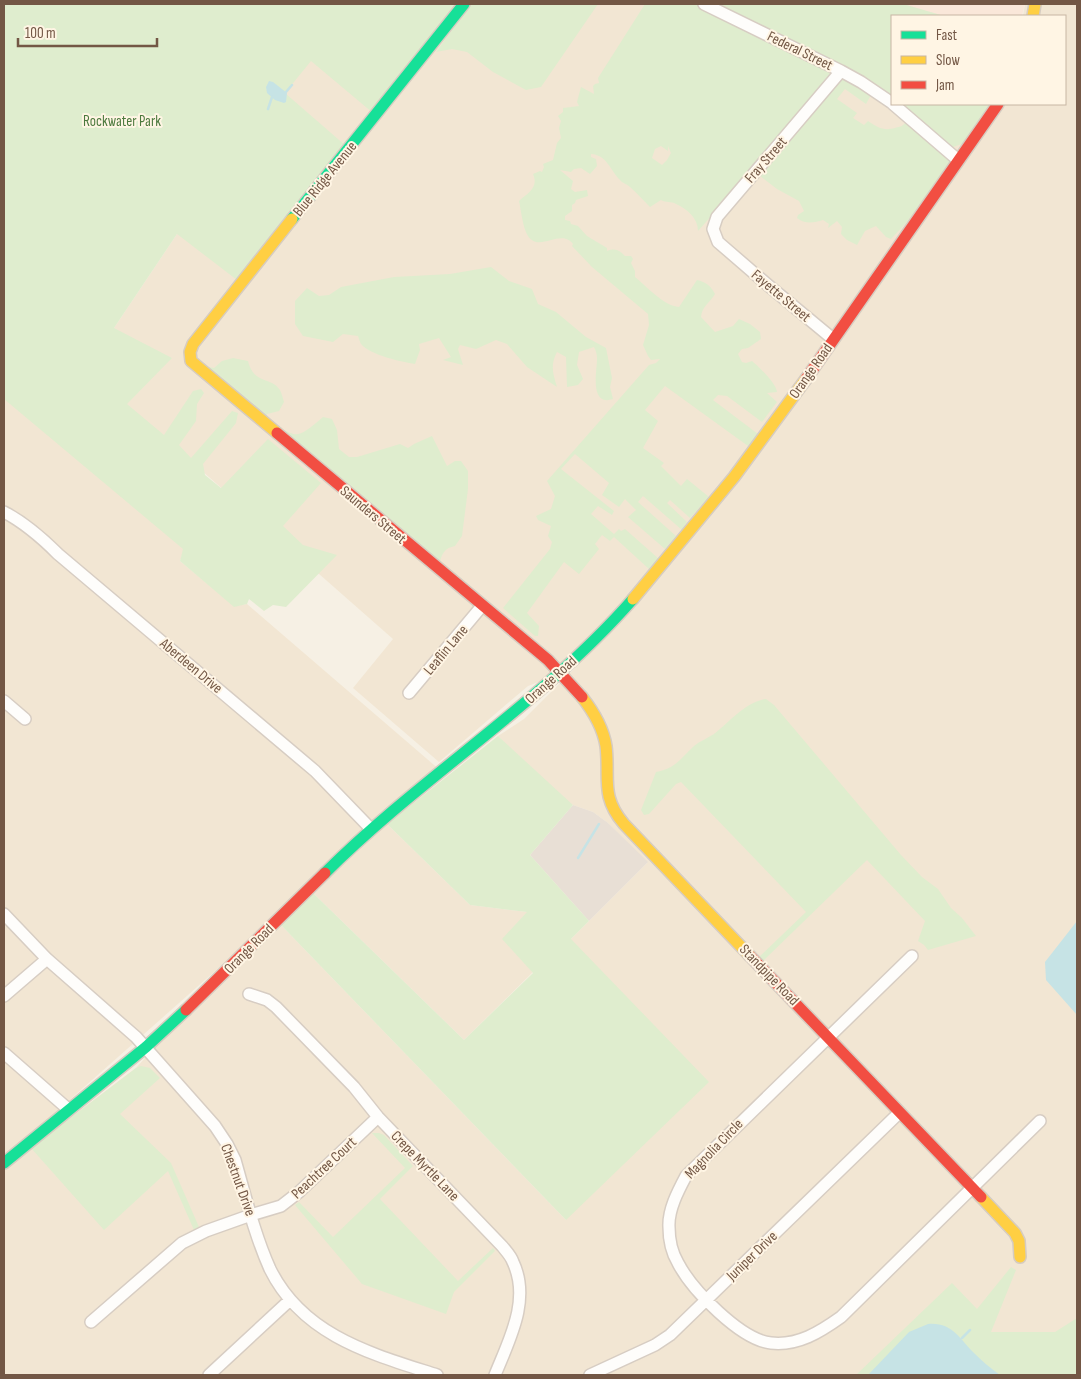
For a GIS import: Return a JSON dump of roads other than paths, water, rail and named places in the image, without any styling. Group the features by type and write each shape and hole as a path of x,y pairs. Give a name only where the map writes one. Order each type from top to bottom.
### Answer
{"street":[{"name":"Blue Ridge Avenue","path":"190,356 193,344 464,4"},
{"name":"Federal Street","path":"704,4 841,71 891,103"},
{"name":"Fray Street","path":"730,252 718,242 715,236 714,223 717,217 841,71"},
{"name":"Federal Street","path":"894,105 958,160"},
{"name":"Orange Road","path":"4,1163 146,1047 218,980 371,829 514,714 610,624 669,557 734,477 997,105"},
{"name":"Fayette Street","path":"730,252 833,339"},
{"name":"Saunders Street","path":"190,356 194,365 560,672"},
{"name":"Aberdeen Drive","path":"4,512 42,538 58,554 315,771 371,829"},
{"name":"Leaflin Lane","path":"410,693 482,606"},
{"name":"Standpipe Road","path":"560,672 587,703 600,725 606,747 609,798 619,818 829,1036 899,1113 1018,1237 1020,1257"},
{"path":"4,702 25,719"},
{"name":"Chestnut Drive","path":"4,914 47,959 136,1037 210,1120 227,1144 235,1160 269,1266 290,1300 320,1328 344,1342 437,1375"},
{"name":"Magnolia Circle","path":"912,956 686,1176 675,1199 668,1225 671,1246 677,1262 689,1282 734,1326 750,1336 771,1343 800,1341 807,1338 820,1332 841,1317 1040,1121"},
{"path":"4,996 47,959"},
{"name":"Crepe Myrtle Lane","path":"249,994 267,1000 276,1007 502,1246 513,1261 521,1294 515,1322 495,1375"},
{"path":"4,1054 68,1109"},
{"name":"Juniper Drive","path":"590,1375 655,1345 670,1335 899,1113"},
{"name":"Peachtree Court","path":"91,1322 182,1243 194,1236 285,1204 378,1117"},
{"path":"209,1375 290,1300"}],"water":[{"path":"269,81 287,93 286,102 275,100 267,93 266,87"},
{"path":"1077,921 1077,1015 1046,980 1045,962"},
{"path":"928,1324 949,1328 979,1358 1000,1375 868,1375 909,1332"}],"waterway":[{"path":"286,92 292,85"},
{"path":"268,109 272,97"},
{"path":"578,858 599,824"},
{"path":"962,1338 970,1330"}],"park label":[{"name":"Rockwater Park","path":"122,121"}]}
